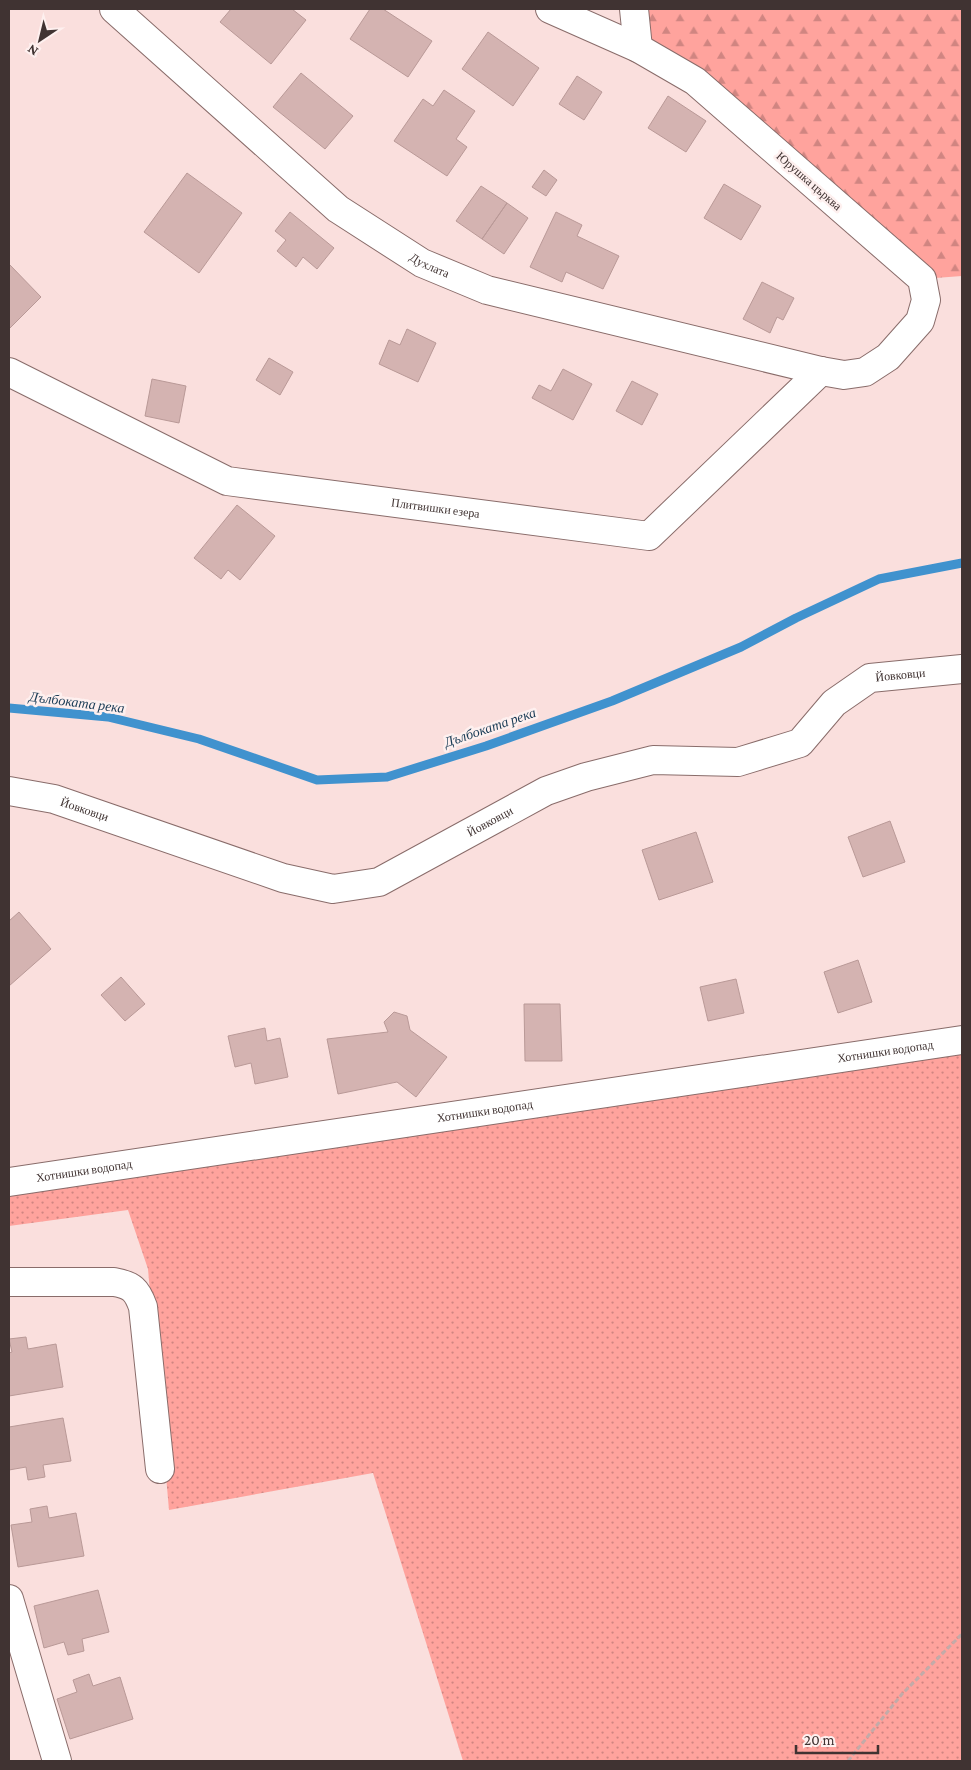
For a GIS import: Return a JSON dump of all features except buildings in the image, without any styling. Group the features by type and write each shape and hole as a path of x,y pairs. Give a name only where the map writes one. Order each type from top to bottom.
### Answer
{"street":[{"name":"Духлата","path":"114,9 338,209 422,263 487,290 821,371"},
{"name":"Юрушка църква","path":"550,9 638,48 695,81 922,279 926,300 920,321 888,357 866,372 844,375 821,371"},
{"path":"634,9 638,48"},
{"name":"Плитвишки езера","path":"9,372 227,481 649,536 821,371"},
{"name":"Йовковци","path":"9,790 54,799 283,878 333,889 379,882 546,791 586,776 653,760 738,762 800,742 834,703 870,678 962,669"},
{"name":"Хотнишки водопад","path":"9,1182 962,1040"},
{"path":"9,1282 114,1282 128,1284 138,1294 143,1307 160,1469"},
{"path":"9,1599 57,1761"}],"path":[{"path":"848,1761 902,1694 962,1634"}],"green space":[{"path":"634,9 962,9 962,276 922,279 638,48"},
{"path":"962,1040 962,1761 463,1761 373,1473 169,1510 148,1269 128,1210 9,1226 9,1182"}],"waterway":[{"name":"Дълбоката река","path":"9,708 108,717 199,739 317,780 387,777 486,746 612,701 741,647 796,618 879,579 962,563"}]}
